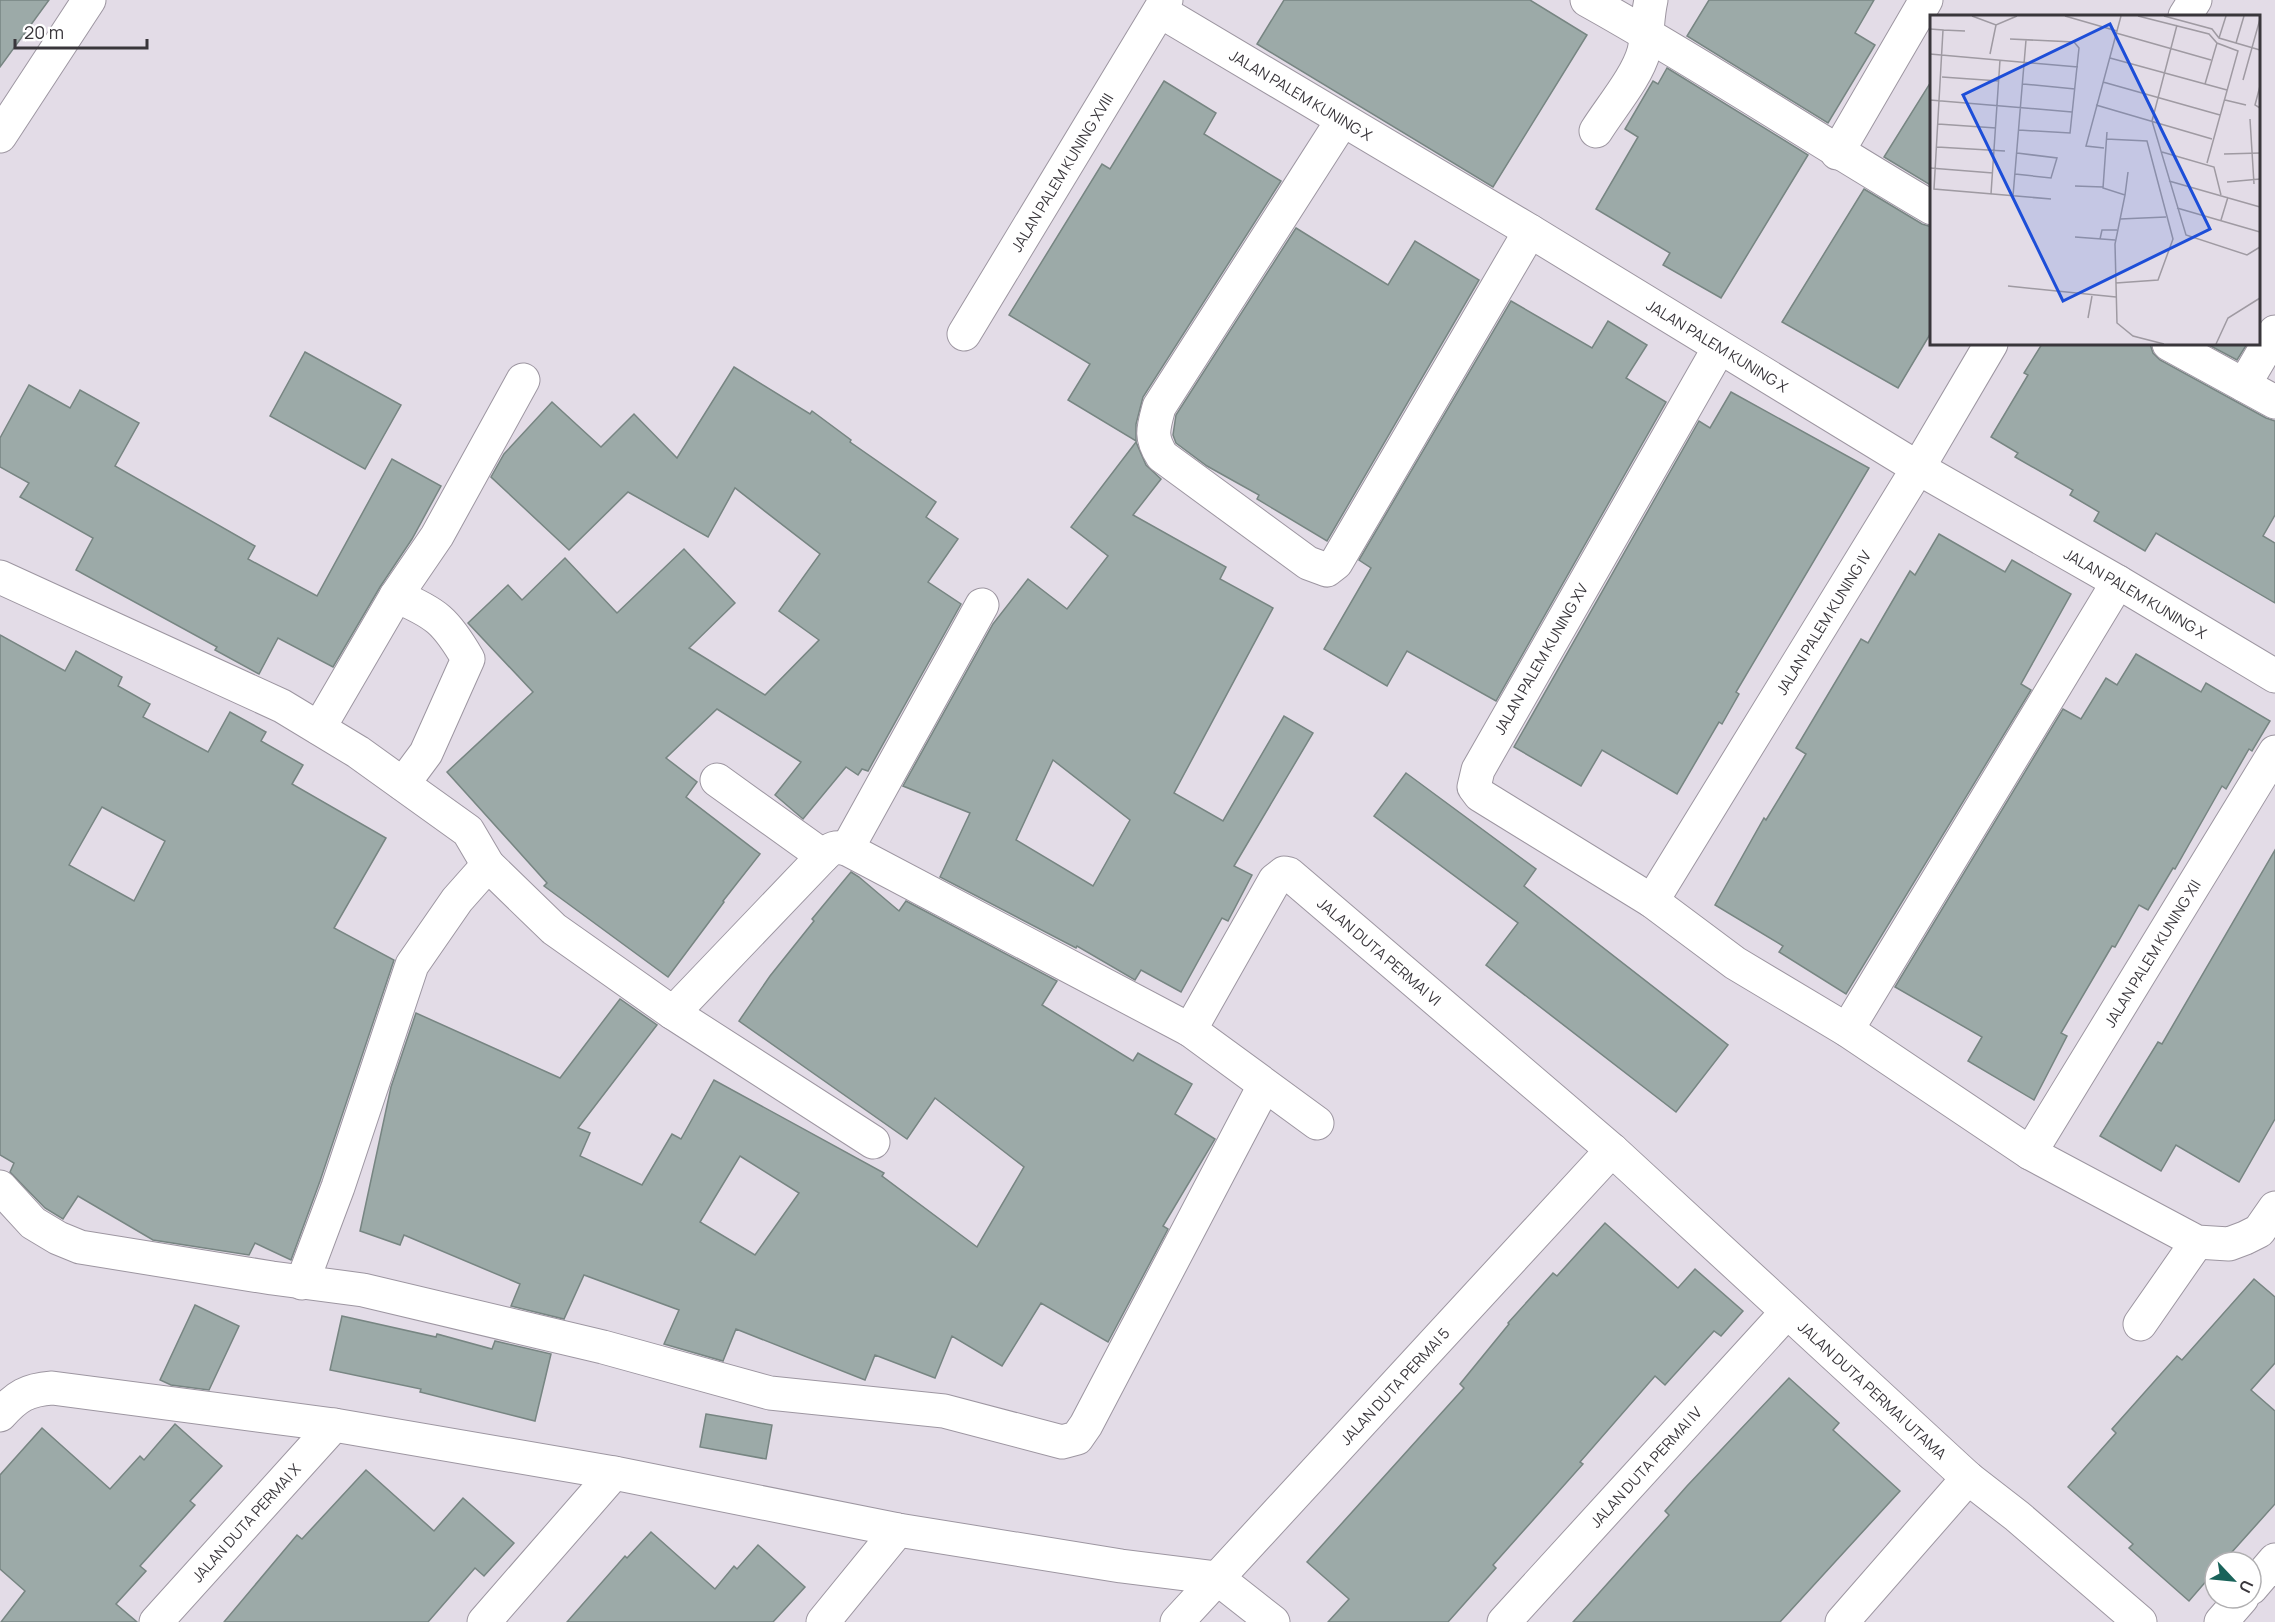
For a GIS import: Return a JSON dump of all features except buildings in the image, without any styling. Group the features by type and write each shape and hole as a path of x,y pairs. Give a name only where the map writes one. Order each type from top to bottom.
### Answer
{"street":[{"path":"0,136 89,0"},
{"path":"1587,0 1647,33 1837,153 1930,207"},
{"path":"1596,131 1635,70 1643,52 1647,33 1647,14 1651,0"},
{"path":"1837,153 1926,0"},
{"path":"2186,15 2195,0"},
{"name":"JALAN PALEM KUNING X","path":"1163,5 1342,121 1530,231 1918,468 2118,582 2275,676"},
{"name":"JALAN PALEM KUNING XVIII","path":"964,334 1163,5"},
{"path":"1342,121 1159,407 1155,423 1154,443 1162,456 1308,563 1327,570 1336,563 1530,231"},
{"path":"2244,385 2275,332"},
{"name":"JALAN PALEM KUNING IV","path":"1652,901 1918,468 1990,345"},
{"path":"2171,345 2275,402"},
{"name":"JALAN PALEM KUNING XV","path":"1652,901 1480,795 1474,787 1478,770 1719,348"},
{"path":"319,728 396,596 437,536 523,380"},
{"path":"0,577 282,706 358,752 468,831 488,865 554,929 673,1013 873,1142"},
{"path":"1847,1030 2118,582"},
{"path":"396,596 425,608 451,631 468,659 426,753 403,784"},
{"path":"673,1013 835,852 982,605"},
{"name":"JALAN PALEM KUNING XII","path":"2030,1153 2275,752"},
{"path":"717,780 835,852 1190,1030 1317,1123"},
{"path":"302,1282 339,1187 412,965 457,900 488,865"},
{"name":"JALAN DUTA PERMAI VI","path":"1190,1030 1275,880 1284,873 1288,874 1612,1150"},
{"path":"1652,901 1735,963 1847,1030 2030,1153 2197,1242 2229,1244 2245,1238 2259,1231 2275,1208"},
{"path":"0,1187 33,1223 58,1238 81,1247 363,1290 603,1347 770,1393 944,1411 1062,1442 1077,1438 1086,1425 1264,1086"},
{"name":"JALAN DUTA PERMAI UTAMA","path":"1612,1150 1968,1478 2017,1516 2140,1622"},
{"name":"JALAN DUTA PERMAI 5","path":"1177,1622 1612,1150"},
{"path":"2140,1324 2197,1242"},
{"name":"JALAN DUTA PERMAI IV","path":"1504,1622 1787,1312"},
{"path":"0,1415 11,1402 25,1392 52,1388 334,1425 614,1473 898,1530 1121,1566 1217,1578 1273,1622"},
{"name":"JALAN DUTA PERMAI X","path":"156,1622 334,1425"},
{"path":"484,1622 614,1473"},
{"path":"1842,1622 1968,1478"},
{"path":"823,1622 898,1530"},
{"path":"2263,1574 2275,1560"},
{"path":"2221,1622 2232,1610"}]}
